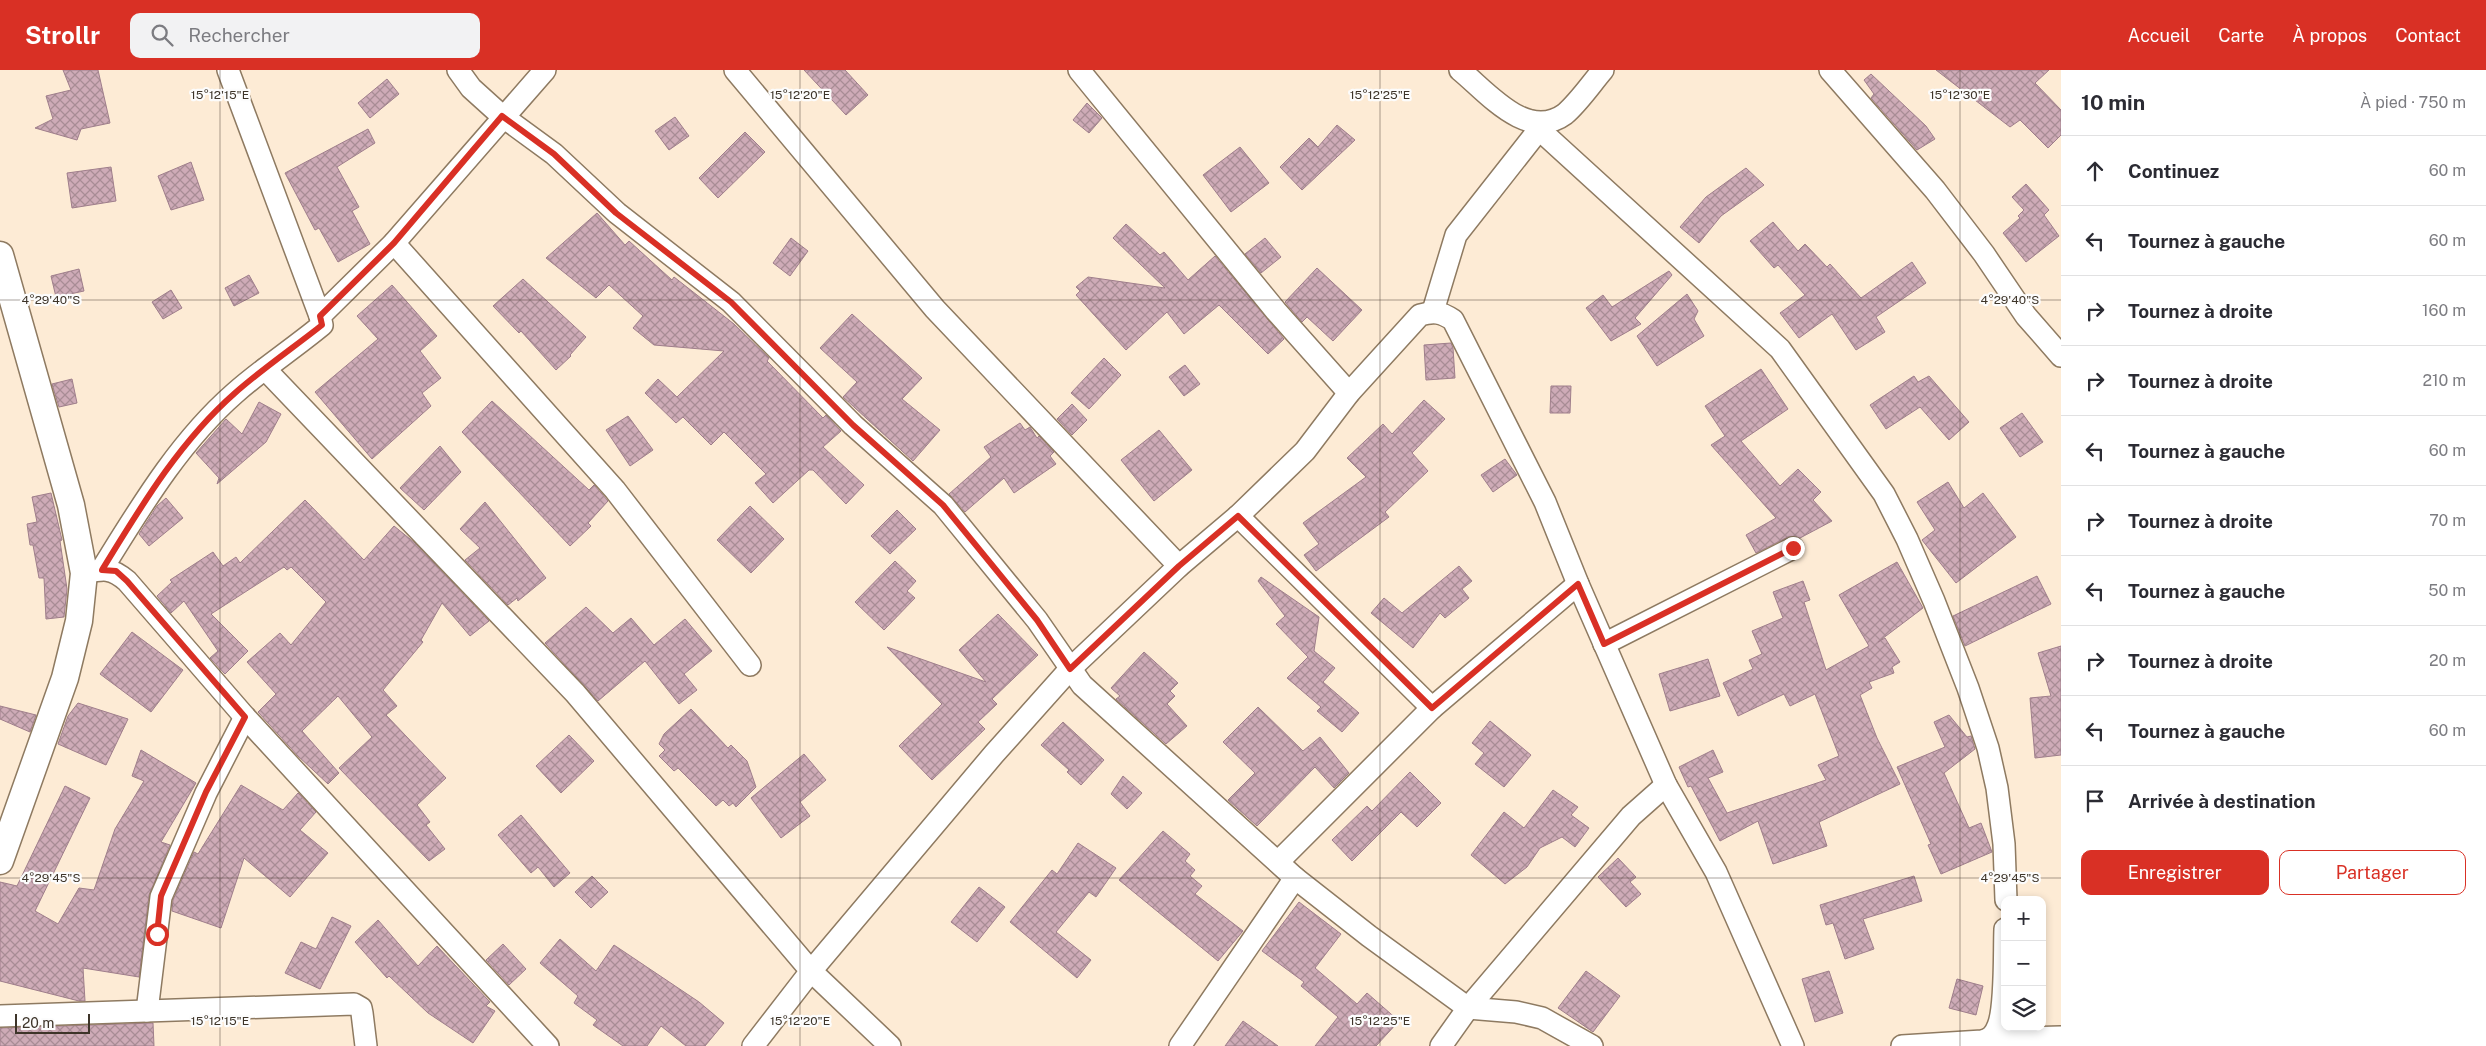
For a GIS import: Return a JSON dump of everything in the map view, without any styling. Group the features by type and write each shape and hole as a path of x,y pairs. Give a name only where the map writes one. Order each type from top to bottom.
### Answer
{"street":[{"path":"0,861 65,678 93,571 166,471 234,394 322,325 228,70"},
{"path":"458,70 471,88 502,116 554,154 616,213 731,302 860,431 943,505 1037,620 1070,669 1089,692 1295,878 1369,936 1468,1008 1516,1012 1542,1018 1592,1046"},
{"path":"320,316 394,243 502,116 545,70"},
{"path":"735,70 935,309 1179,566"},
{"path":"1079,70 1276,312 1350,393"},
{"path":"1460,70 1515,116 1537,124 1780,349 1884,494 1907,539 1934,601 1968,688 1988,748 1997,788 2003,835 2006,896"},
{"path":"1433,312 1456,235 1537,124 1565,113 1604,70"},
{"path":"1830,70 1935,190 1984,254 2026,316 2061,356"},
{"path":"394,243 615,490 750,665"},
{"path":"0,255 71,504 93,571"},
{"path":"754,1046 811,971 994,754 1070,669 1179,566 1238,516 1305,451 1350,393 1420,315 1433,312 1442,313 1453,320 1545,502 1578,584 1666,786 1716,872 1793,1046"},
{"path":"265,369 575,693 811,971 890,1046"},
{"path":"1238,516 1432,708"},
{"path":"1604,644 1793,548"},
{"path":"93,571 116,571 127,581 245,717 548,1046"},
{"path":"1278,862 1432,708 1578,584"},
{"path":"147,1011 161,896 206,792 245,717"},
{"path":"1441,1046 1468,1008 1630,816 1666,786"},
{"path":"1180,1046 1295,878"},
{"path":"1989,1043 1998,1028 2001,1018 2004,941"},
{"path":"0,1016 354,1004 361,1008 366,1046"},
{"path":"1902,1046 1989,1043 2061,1037"}],"building":[{"path":"63,70 98,70 110,123 81,129 77,140 35,128 53,119 46,96 71,90"},
{"path":"804,70 845,70 868,95 846,115"},
{"path":"1936,70 2049,70 2035,83 2061,110 2061,135 2048,148 2020,120 2010,127"},
{"path":"1871,74 1926,126 1935,139 1917,150 1871,98 1874,94 1864,80"},
{"path":"387,79 399,94 370,118 358,103"},
{"path":"1087,103 1102,118 1089,133 1073,120"},
{"path":"675,117 689,136 669,150 655,131"},
{"path":"1337,125 1355,140 1302,190 1280,167 1309,138 1318,147"},
{"path":"368,129 375,143 337,167 359,207 352,211 370,244 338,262 319,228 315,230 285,173"},
{"path":"745,132 765,152 718,198 699,178"},
{"path":"1240,147 1269,183 1231,212 1203,175"},
{"path":"191,162 204,200 171,210 158,176"},
{"path":"111,167 116,201 72,208 67,173"},
{"path":"1746,168 1764,185 1721,216 1699,243 1680,227 1706,197"},
{"path":"2026,184 2049,210 2044,215 2059,236 2026,262 2003,233 2020,218 2018,216 2024,210 2012,197"},
{"path":"597,213 625,245 629,241 672,280 674,277 734,324 769,358 767,361 823,418 826,415 841,431 823,447 864,485 846,504 813,470 809,470 773,503 755,483 766,474 724,432 711,445 683,417 676,423 645,393 658,379 677,397 724,351 654,345 633,328 643,316 609,285 596,298 546,258"},
{"path":"1773,222 1798,251 1805,244 1827,267 1830,264 1861,298 1912,262 1926,283 1876,317 1885,332 1856,350 1832,314 1799,338 1780,313 1805,295 1778,265 1774,268 1750,241"},
{"path":"1126,224 1160,255 1164,252 1188,280 1215,256 1284,339 1268,354 1219,305 1184,334 1167,312 1126,350 1076,295 1080,291 1076,287 1088,277 1165,288 1113,238"},
{"path":"791,238 808,251 790,276 773,263"},
{"path":"1265,238 1281,257 1261,273 1245,254"},
{"path":"1317,268 1362,310 1333,341 1307,317 1302,322 1285,302"},
{"path":"79,269 84,291 56,297 51,276"},
{"path":"1669,271 1672,275 1635,318 1641,324 1611,341 1586,308 1603,295 1612,307"},
{"path":"249,275 259,293 234,306 225,288"},
{"path":"523,279 586,337 571,356 556,370 521,331 519,333 493,306"},
{"path":"392,285 437,336 420,351 441,378 422,393 431,406 372,459 315,392 378,339 357,316"},
{"path":"171,290 182,308 163,319 152,302"},
{"path":"1687,294 1698,311 1694,319 1704,336 1657,366 1637,336"},
{"path":"852,314 922,378 902,399 940,430 913,461 843,397 857,382 820,348"},
{"path":"1451,343 1455,378 1426,380 1424,345"},
{"path":"1104,358 1121,375 1089,409 1071,393"},
{"path":"1185,365 1200,384 1184,396 1169,377"},
{"path":"1761,369 1788,409 1741,441 1780,486 1798,469 1821,492 1813,500 1832,521 1800,538 1788,537 1756,553 1746,535 1776,518 1711,445 1725,436 1705,406"},
{"path":"1914,376 1918,382 1929,376 1969,422 1949,440 1920,407 1886,429 1870,405"},
{"path":"72,379 77,403 59,407 52,384"},
{"path":"1551,386 1571,386 1570,413 1550,413"},
{"path":"1424,400 1445,419 1412,453 1428,471 1385,512 1389,517 1316,571 1304,555 1319,544 1303,523 1366,477 1347,458 1383,424 1392,434"},
{"path":"492,401 589,490 594,485 608,501 588,523 591,526 570,546 462,432"},
{"path":"259,402 281,414 266,442 217,484 219,478 196,453 226,419 242,434"},
{"path":"1072,404 1087,420 1072,435 1057,419"},
{"path":"2022,413 2043,442 2020,457 2000,428"},
{"path":"628,416 653,450 630,466 606,430"},
{"path":"1020,423 1025,430 1030,427 1037,438 1039,436 1054,452 1050,456 1056,464 1014,493 1004,478 965,512 949,494 991,457 984,447"},
{"path":"1159,430 1192,470 1154,501 1121,460"},
{"path":"440,446 461,472 424,510 400,488"},
{"path":"1505,459 1517,475 1493,492 1481,475"},
{"path":"1948,482 1964,508 1983,493 2016,537 1956,583 1922,540 1935,530 1917,502"},
{"path":"51,493 62,540 60,541 67,589 64,617 46,619 44,578 39,578 33,545 30,545 27,524 37,522 32,497"},
{"path":"166,498 183,518 149,546 139,534 157,506"},
{"path":"305,500 364,560 394,526 415,543 489,621 470,636 442,603 421,640 423,642 383,690 397,706 386,715 446,778 417,805 430,822 426,825 445,849 429,861 339,768 372,737 338,696 302,731 339,773 328,784 298,756 258,712 276,694 247,662 280,633 291,645 326,602 291,567 287,570 284,567 211,614 248,651 225,674 210,658 218,651 184,601 171,613 157,596 172,582 170,580 213,552 223,566 236,557 240,563"},
{"path":"485,502 546,578 518,601 517,598 508,605 465,560 480,548 460,529"},
{"path":"750,506 784,539 751,573 717,540"},
{"path":"897,510 916,529 890,554 871,536"},
{"path":"895,561 916,581 907,591 915,598 884,630 855,602"},
{"path":"1897,562 1923,608 1878,642 1885,638 1900,662 1892,667 1894,673 1869,682 1872,688 1860,695 1877,738 1900,784 1819,822 1827,846 1773,864 1758,821 1720,841 1691,786 1688,787 1679,767 1713,750 1723,772 1708,778 1727,813 1826,780 1818,765 1839,756 1815,694 1790,706 1784,694 1738,716 1723,683 1753,669 1749,660 1762,654 1752,631 1783,618 1773,592 1803,581 1810,600 1804,602 1826,670 1869,646 1839,595"},
{"path":"1459,566 1472,581 1462,589 1469,598 1445,618 1440,613 1413,648 1371,613 1384,598 1402,613"},
{"path":"2037,576 2051,604 1965,646 1953,616"},
{"path":"1261,577 1319,617 1314,651 1335,668 1323,682 1359,713 1342,732 1317,711 1321,707 1287,678 1308,657 1276,624 1285,616 1258,581"},
{"path":"586,607 613,633 631,618 654,645 685,619 712,651 684,674 697,690 679,704 645,661 598,701 545,643"},
{"path":"998,614 1038,655 992,699 997,704 978,722 985,729 932,780 899,746 942,704 887,647 986,682 959,650"},
{"path":"132,632 183,670 151,712 100,674"},
{"path":"2061,646 2061,755 2035,758 2030,698 2051,696 2038,653"},
{"path":"1144,652 1178,683 1170,691 1175,696 1167,704 1187,726 1166,744 1116,699 1120,696 1111,688"},
{"path":"1708,659 1720,696 1670,711 1659,674"},
{"path":"78,703 128,719 106,765 58,744 68,716"},
{"path":"0,706 36,715 30,732 0,719"},
{"path":"1258,707 1303,751 1320,737 1349,773 1334,788 1315,767 1257,826 1228,800 1255,773 1223,742"},
{"path":"691,709 728,748 731,745 747,761 756,787 736,807 733,803 729,806 723,800 716,806 678,768 674,771 659,756 665,750 659,744 664,734"},
{"path":"1949,715 1967,737 1971,736 1975,749 1944,773 1969,828 1981,823 1992,852 1941,874 1928,845 1931,844 1897,767 1945,747 1934,722"},
{"path":"1490,721 1531,755 1504,787 1475,764 1484,753 1472,743"},
{"path":"1063,722 1104,760 1081,785 1067,772 1069,770 1041,745"},
{"path":"569,735 594,761 561,793 536,766"},
{"path":"141,750 196,783 161,842 170,845 149,895 139,977 83,968 85,1001 0,981 0,882 17,886 65,786 90,798 35,911 58,924 79,888 94,890 115,829 144,781 132,776"},
{"path":"804,754 826,780 800,802 810,816 781,838 751,798"},
{"path":"1410,772 1441,803 1417,827 1401,812 1352,861 1332,840 1367,806 1372,811"},
{"path":"1123,776 1142,793 1127,809 1111,794"},
{"path":"241,785 283,810 298,793 316,812 300,830 328,853 290,897 244,858 221,928 172,911 173,900 194,852 198,854"},
{"path":"1553,790 1578,807 1571,815 1589,828 1575,847 1562,837 1540,848 1527,867 1505,884 1471,855 1504,812 1524,828"},
{"path":"521,815 570,873 554,887 538,867 531,873 498,835"},
{"path":"1163,831 1190,854 1185,861 1195,870 1190,876 1202,886 1195,894 1243,931 1218,961 1119,880"},
{"path":"1078,843 1116,868 1096,897 1089,892 1056,932 1091,960 1077,978 1010,922 1052,870 1057,874"},
{"path":"1618,858 1636,877 1630,882 1641,894 1626,907 1598,877"},
{"path":"592,876 608,892 591,908 575,892"},
{"path":"1914,876 1922,901 1863,919 1874,949 1845,959 1833,923 1826,925 1820,905"},
{"path":"979,887 1005,907 977,942 951,922"},
{"path":"1299,902 1341,934 1315,968 1357,1004 1367,993 1399,1021 1376,1046 1315,1046 1338,1017 1301,986 1304,982 1262,951"},
{"path":"332,917 351,926 320,989 285,973 301,942 316,949"},
{"path":"378,920 418,966 437,946 490,1002 486,1006 495,1011 473,1043 428,1013 389,976 387,978 355,942"},
{"path":"560,939 596,971 614,945 699,1002 724,1023 705,1046 686,1046 661,1026 647,1046 623,1046 593,1025 597,1020 574,1003 578,996 540,963"},
{"path":"503,944 526,969 509,985 486,960"},
{"path":"1586,971 1620,996 1593,1032 1558,1008"},
{"path":"1829,971 1843,1013 1815,1022 1802,979"},
{"path":"1957,979 1983,986 1976,1015 1949,1008"},
{"path":"1243,1021 1278,1046 1225,1046"},
{"path":"153,1023 154,1046 0,1046 0,1028"}],"route":[{"path":"157,934 161,896 206,792 232,747 245,717 127,581 116,571 102,570 166,471 204,425 234,394 322,325 320,316 394,243 502,116 528,133 554,154 616,213 671,258 731,302 853,425 943,505 1037,620 1070,669 1179,566 1238,516 1432,708 1578,584 1604,644 1793,548"}]}
